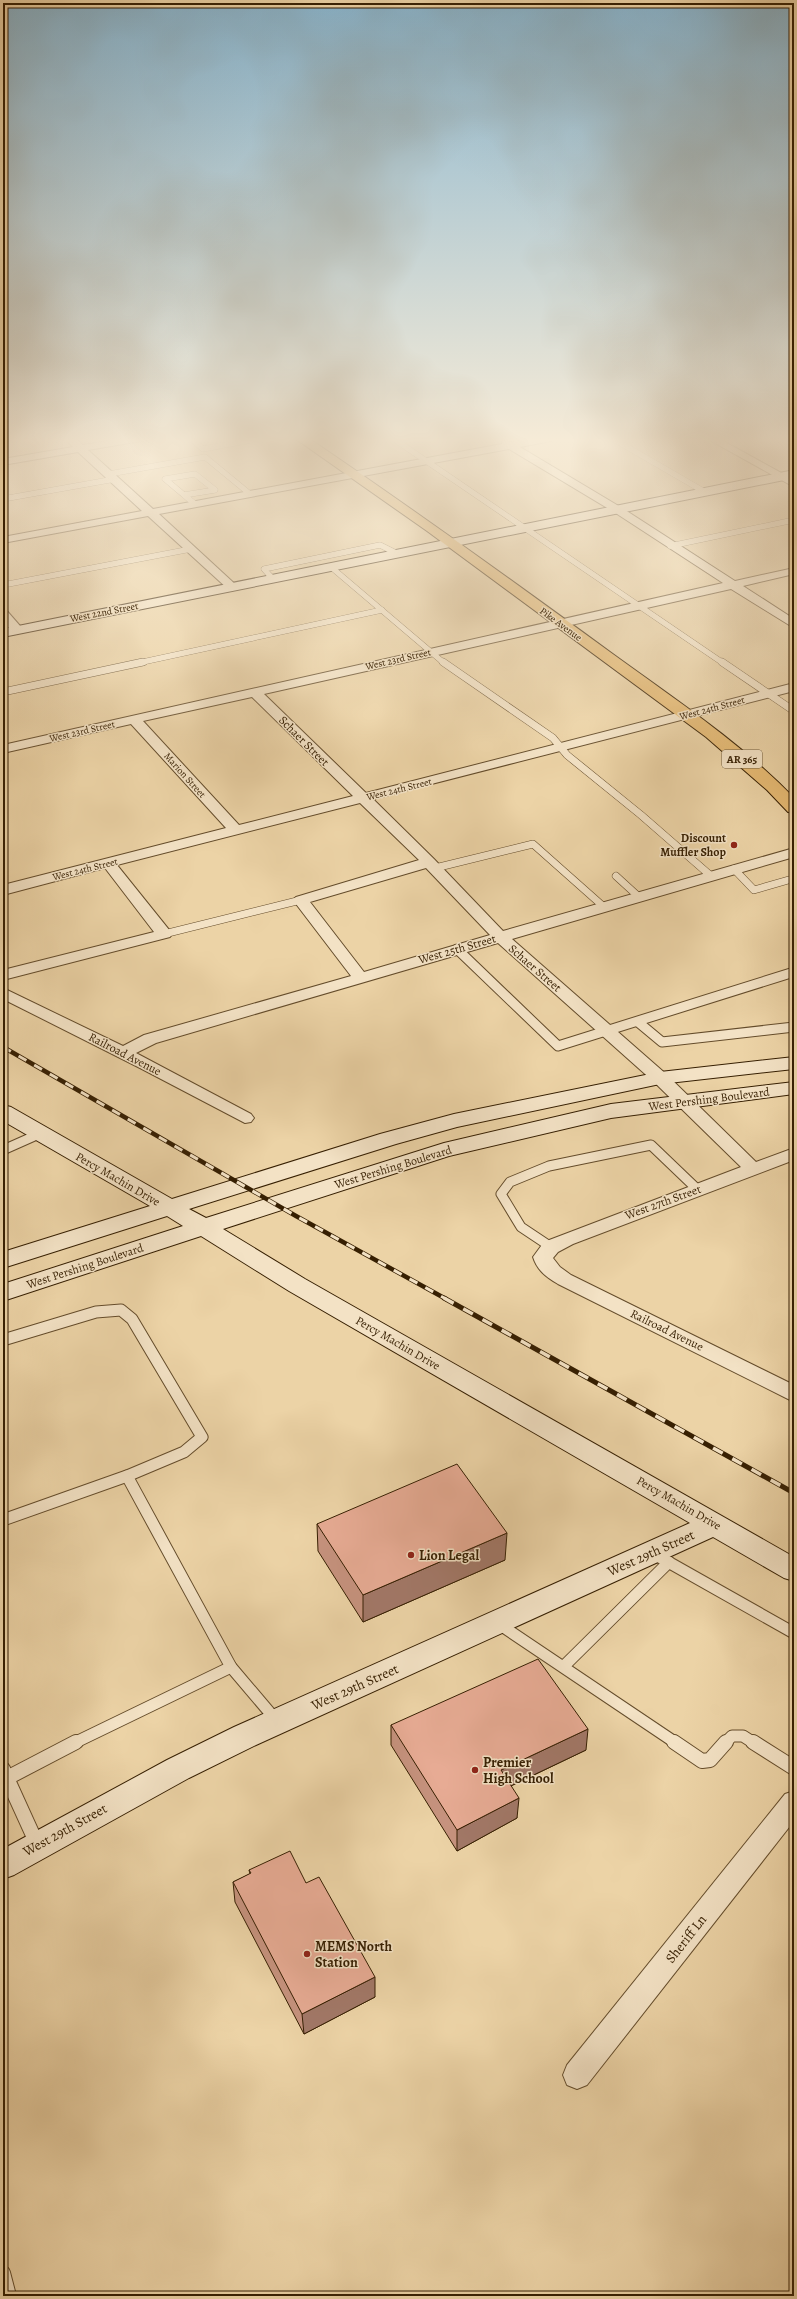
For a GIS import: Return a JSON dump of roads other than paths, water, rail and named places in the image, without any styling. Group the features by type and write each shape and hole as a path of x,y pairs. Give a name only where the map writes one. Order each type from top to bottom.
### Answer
{"main road":[{"name":"West 22nd Street","path":"10,631 440,544"},
{"name":"Pike Avenue","path":"454,544 560,624 686,715 743,759 791,803"},
{"path":"3,1260 381,1141 454,1121 605,1088 660,1078 794,1063"},
{"name":"West Pershing Boulevard","path":"3,1292 444,1150 611,1111 794,1088"},
{"name":"Percy Machin Drive","path":"3,1112 203,1227 297,1285 794,1570"},
{"name":"West 29th Street","path":"3,1865 178,1769 498,1622 661,1557 715,1524"}],"street":[{"path":"186,544 232,586"},
{"path":"668,544 794,624"},
{"name":"West 23rd Street","path":"3,749 254,691 794,571"},
{"path":"3,614 10,631"},
{"name":"West 24th Street","path":"3,890 794,687"},
{"name":"Schaer Street","path":"254,691 432,865 500,937 660,1078 754,1170"},
{"name":"Marion Street","path":"134,719 236,831"},
{"name":"West 25th Street","path":"123,1052 150,1039 794,852"},
{"path":"3,975 164,934 108,863"},
{"path":"360,977 301,900 432,865"},
{"name":"Railroad Avenue","path":"3,993 123,1052 245,1118"},
{"name":"West 27th Street","path":"547,1255 629,1215 794,1154"},
{"name":"Railroad Avenue","path":"547,1255 554,1273 794,1394"},
{"name":"Sheriff Ln","path":"577,2075 794,1802"}],"lane":[{"path":"549,544 794,711"},
{"path":"670,546 678,544"},
{"path":"272,578 264,569 380,545 396,553"},
{"path":"3,586 191,549"},
{"path":"330,567 431,652 477,686 553,738 567,755 641,815 711,876"},
{"path":"3,692 382,610"},
{"path":"432,865 533,844 604,907"},
{"path":"734,869 754,890 792,879 794,882"},
{"path":"616,876 639,897"},
{"path":"164,934 301,900"},
{"path":"457,950 558,1046 607,1032 794,972"},
{"path":"638,1022 662,1042 794,1027"},
{"path":"3,1150 39,1134"},
{"path":"547,1255 521,1227 501,1194 510,1182 549,1166 651,1144 698,1190"},
{"path":"3,1340 96,1312 121,1310 132,1319 202,1437 184,1452 127,1476 3,1520"},
{"path":"127,1476 231,1667 278,1722"},
{"path":"564,1666 661,1557 794,1633"},
{"path":"498,1622 702,1761 710,1760 732,1736 743,1736 794,1768"},
{"path":"37,1845 4,1776 231,1667"},
{"path":"3,2273 9,2296"}],"railway":[{"path":"3,1047 296,1216 446,1299"},
{"path":"444,1298 794,1493"}],"place":[{"name":"Discount Muffler Shop","path":"734,845"},
{"name":"Lion Legal","path":"411,1555"},
{"name":"Premier High School","path":"475,1770"},
{"name":"MEMS North Station","path":"307,1954"}]}
